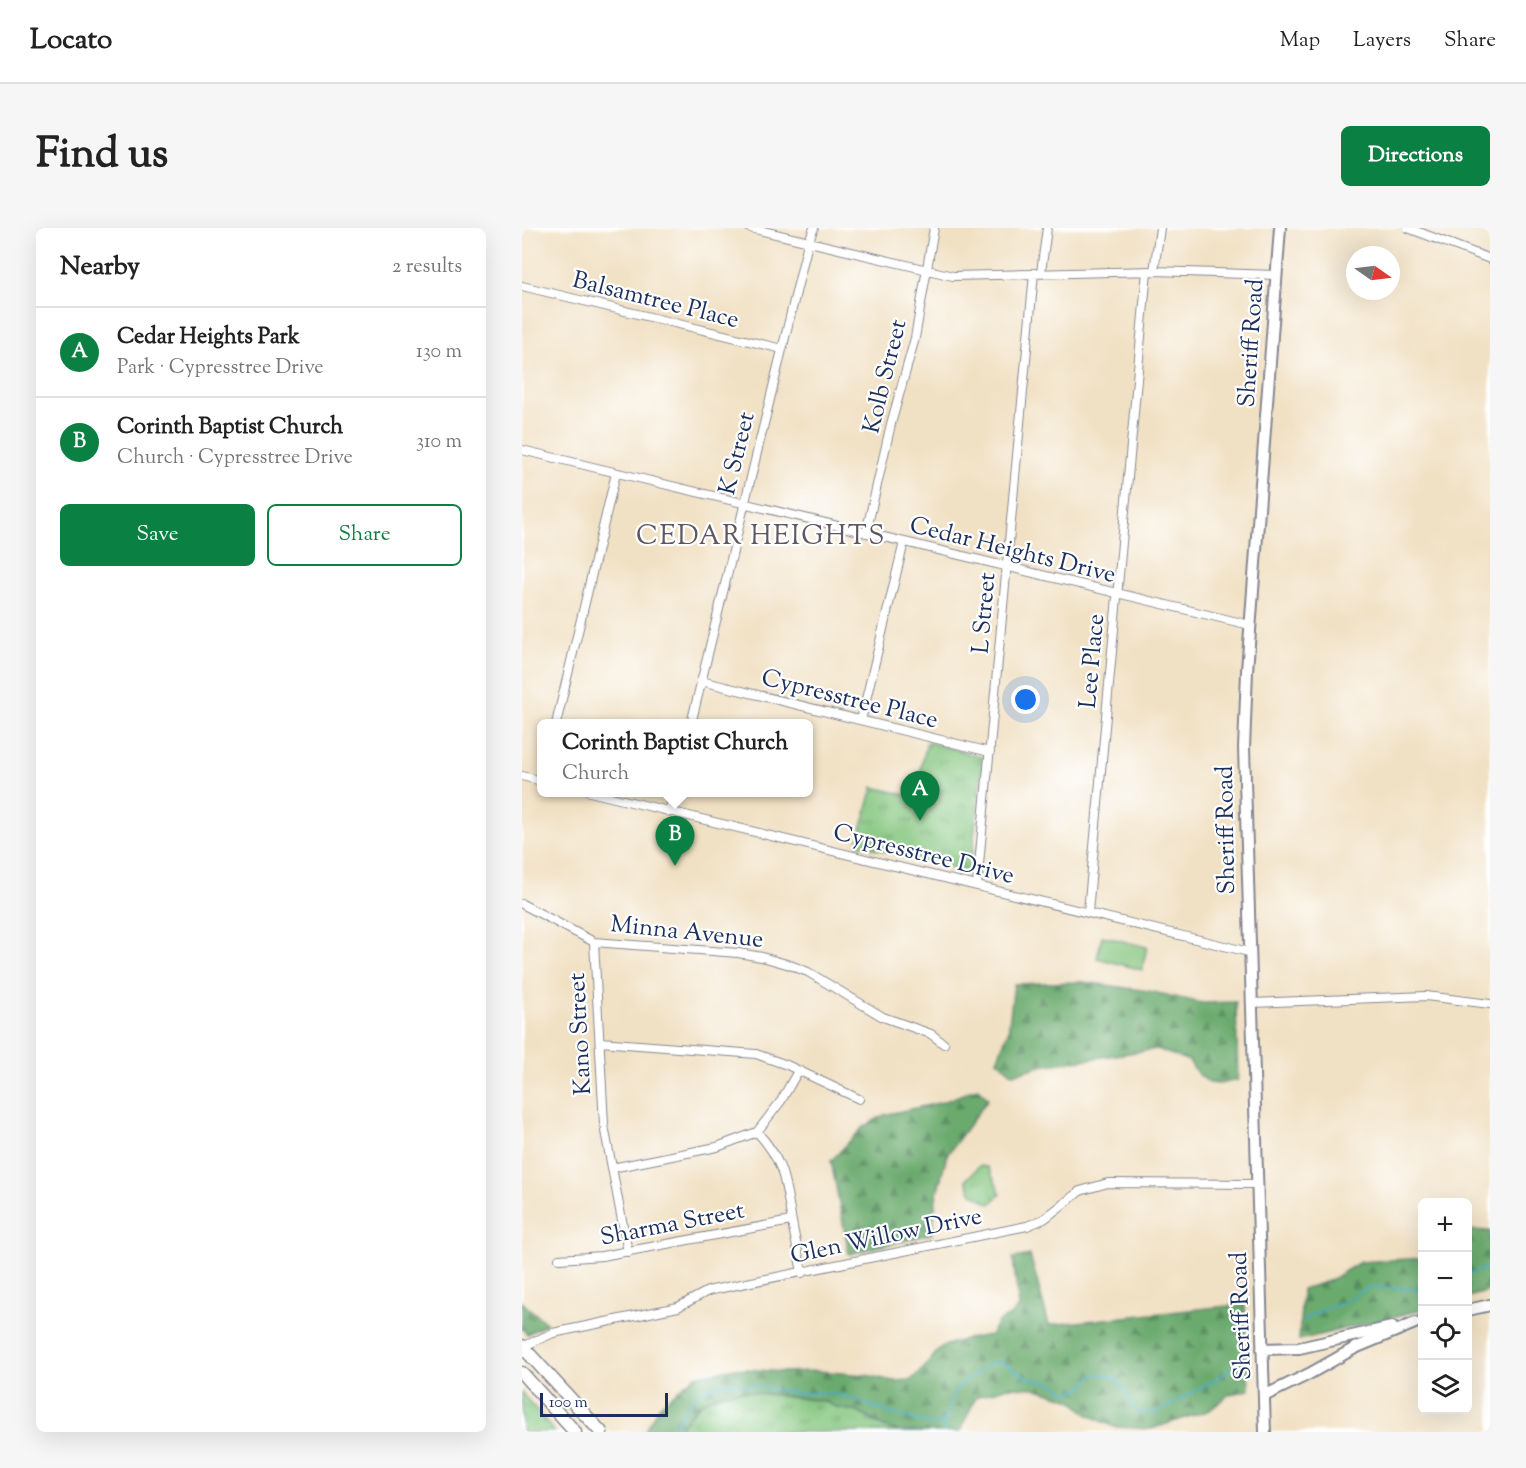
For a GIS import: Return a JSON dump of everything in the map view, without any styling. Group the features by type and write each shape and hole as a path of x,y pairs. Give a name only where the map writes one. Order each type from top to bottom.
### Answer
{"main road":[{"name":"Sheriff Road","path":"1265,1432 1244,748 1250,625 1280,228"},
{"path":"1472,1309 1490,1305"},
{"path":"1262,1349 1299,1348 1350,1335 1418,1322"},
{"path":"1264,1396 1355,1348 1418,1322"},
{"path":"522,1346 601,1432"},
{"path":"522,1373 575,1432"}],"street":[{"path":"750,228 953,276 1037,272 1150,271 1276,275"},
{"name":"K Street","path":"692,719 808,243 814,228"},
{"name":"Kolb Street","path":"866,533 891,424 915,338 934,228"},
{"name":"L Street","path":"977,886 1037,272 1047,228"},
{"name":"Lee Place","path":"1088,912 1150,271 1160,228"},
{"path":"1408,228 1490,259"},
{"name":"Balsamtree Place","path":"522,286 782,349"},
{"name":"Cedar Heights Drive","path":"522,450 1250,625"},
{"path":"557,719 616,473"},
{"path":"861,720 904,542"},
{"name":"Cypresstree Place","path":"701,681 990,752"},
{"path":"522,776 537,780"},
{"name":"Cypresstree Drive","path":"610,797 1249,952"},
{"path":"669,812 673,797"},
{"name":"Minna Avenue","path":"522,904 594,942 738,953 776,960 808,972 867,1008 894,1021 931,1034 944,1044"},
{"name":"Kano Street","path":"594,942 605,1128 627,1252"},
{"path":"1251,1003 1426,996 1490,1004"},
{"path":"600,1041 752,1053 771,1058 859,1099"},
{"path":"612,1168 717,1147 757,1132 781,1101 798,1071"},
{"path":"757,1132 773,1150 779,1161 788,1194 802,1273"},
{"name":"Glen Willow Drive","path":"522,1346 553,1333 678,1307 701,1294 717,1289 1033,1224 1044,1219 1074,1195 1096,1185 1122,1182 1257,1184"},
{"name":"Sharma Street","path":"559,1259 591,1258 792,1221"}],"green space":[{"path":"927,742 983,757 970,873 857,844 873,787 914,797"},
{"path":"1102,936 1147,947 1142,970 1097,958"},
{"path":"1082,982 1149,991 1202,1003 1236,1002 1238,1080 1219,1084 1209,1083 1197,1073 1189,1061 1157,1049 1041,1066 1013,1074 997,1060 1008,1032 1014,984"},
{"path":"978,1088 988,1099 947,1155 936,1198 932,1234 849,1254 831,1161 863,1127 884,1115 943,1102"},
{"path":"979,1166 988,1167 1001,1194 990,1204 971,1192 966,1180"},
{"path":"1472,1230 1490,1231 1490,1291 1472,1296"},
{"path":"1030,1255 1049,1325 1245,1304 1249,1390 1228,1395 1210,1410 1151,1429 1114,1427 1087,1414 1072,1400 1034,1388 1009,1387 976,1397 960,1432 900,1432 882,1426 858,1412 836,1407 823,1401 741,1391 718,1394 697,1405 677,1432 644,1432 659,1406 695,1376 735,1368 782,1372 817,1371 866,1375 893,1381 911,1380 941,1347 966,1339 990,1335 998,1322 1010,1316 1019,1307 1013,1258"},
{"path":"1418,1258 1418,1311 1299,1340 1302,1289 1329,1281 1360,1262"},
{"path":"522,1302 547,1324 527,1334 522,1328"},
{"path":"741,1391 823,1401 836,1407 858,1412 882,1426 900,1432 677,1432 703,1402 718,1395"},
{"path":"522,1393 555,1432 522,1432"}],"waterway":[{"path":"1472,1273 1490,1266"},
{"path":"1303,1321 1315,1313 1350,1300 1360,1292 1372,1287 1418,1290"},
{"path":"670,1432 695,1395 705,1388 732,1382 797,1393 832,1393 933,1425 939,1424 946,1417 955,1392 962,1384 988,1364 1000,1361 1028,1378 1052,1383 1069,1393 1082,1388 1093,1375 1108,1375 1117,1380 1131,1403 1144,1413 1156,1413 1210,1383 1240,1362"},
{"path":"944,1432 945,1420"}],"place":[{"name":"Cedar Heights Park","path":"920,821"},
{"name":"Corinth Baptist Church","path":"675,866"}],"district":[{"name":"CEDAR HEIGHTS","path":"761,535"}]}
